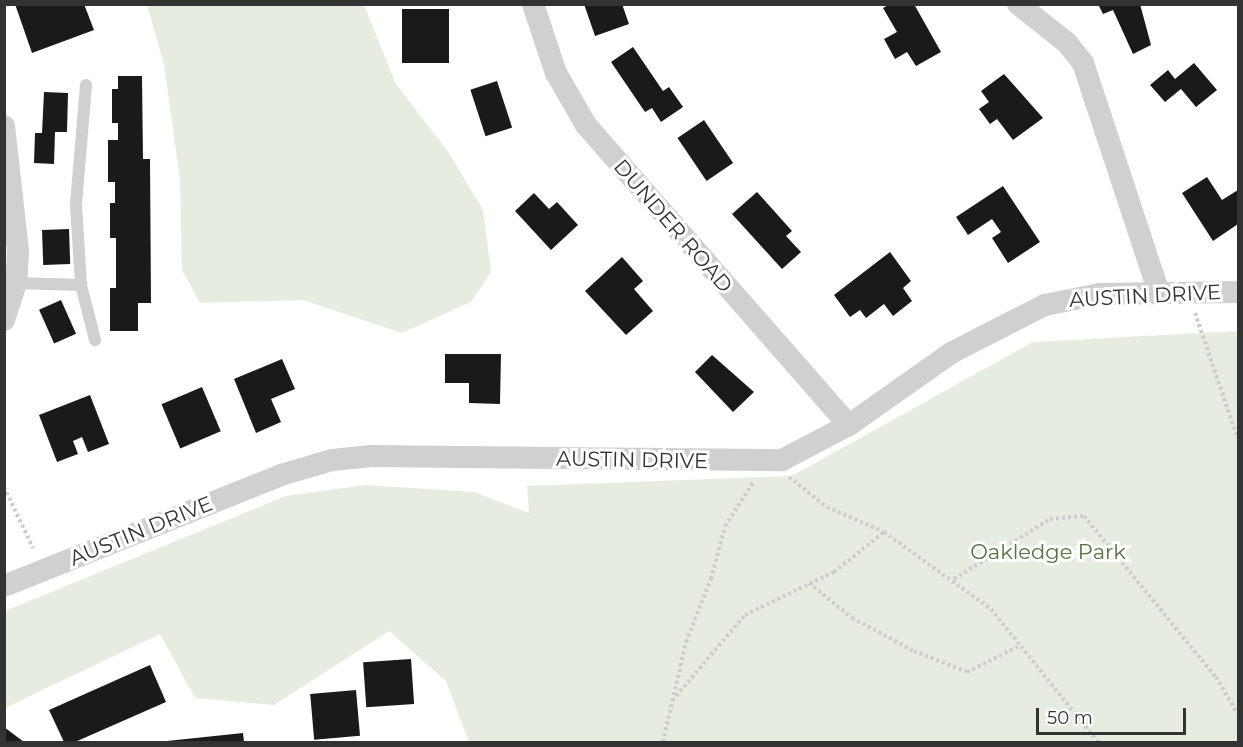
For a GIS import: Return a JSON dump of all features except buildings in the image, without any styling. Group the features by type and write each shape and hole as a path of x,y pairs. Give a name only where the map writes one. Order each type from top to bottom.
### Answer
{"street":[{"name":"DUNDER ROAD","path":"533,4 556,73 586,125 849,425"},
{"path":"1018,4 1066,43 1090,79 1159,293"},
{"path":"4,126 13,275 4,320"},
{"name":"AUSTIN DRIVE","path":"4,586 248,488 333,460 372,456 782,460 849,425 951,353 1045,304 1100,294 1239,292"}],"lane":[{"path":"86,85 76,183 81,285 95,340"},
{"path":"13,275 81,285"}],"path":[{"path":"1188,292 1239,439"},
{"path":"777,477 788,475 806,494 884,532 954,579 991,609 1098,742"},
{"path":"663,742 676,696 687,642 711,579 725,526 748,484 766,478"},
{"path":"4,487 33,548"},
{"path":"954,579 1050,519 1084,516 1216,676 1239,715"},
{"path":"676,696 745,615 834,572 884,532"},
{"path":"809,583 852,618 914,651 967,672 1021,645"}],"green space":[{"path":"147,5 364,5 396,84 449,153 483,210 491,272 471,302 402,333 303,300 200,303 182,270 180,180 164,64"},
{"name":"Oakledge Park","path":"1238,331 1238,742 469,742 446,681 389,631 274,705 195,698 160,634 5,708 5,611 286,496 365,485 474,492 529,513 527,486 792,476 1033,342"}]}
